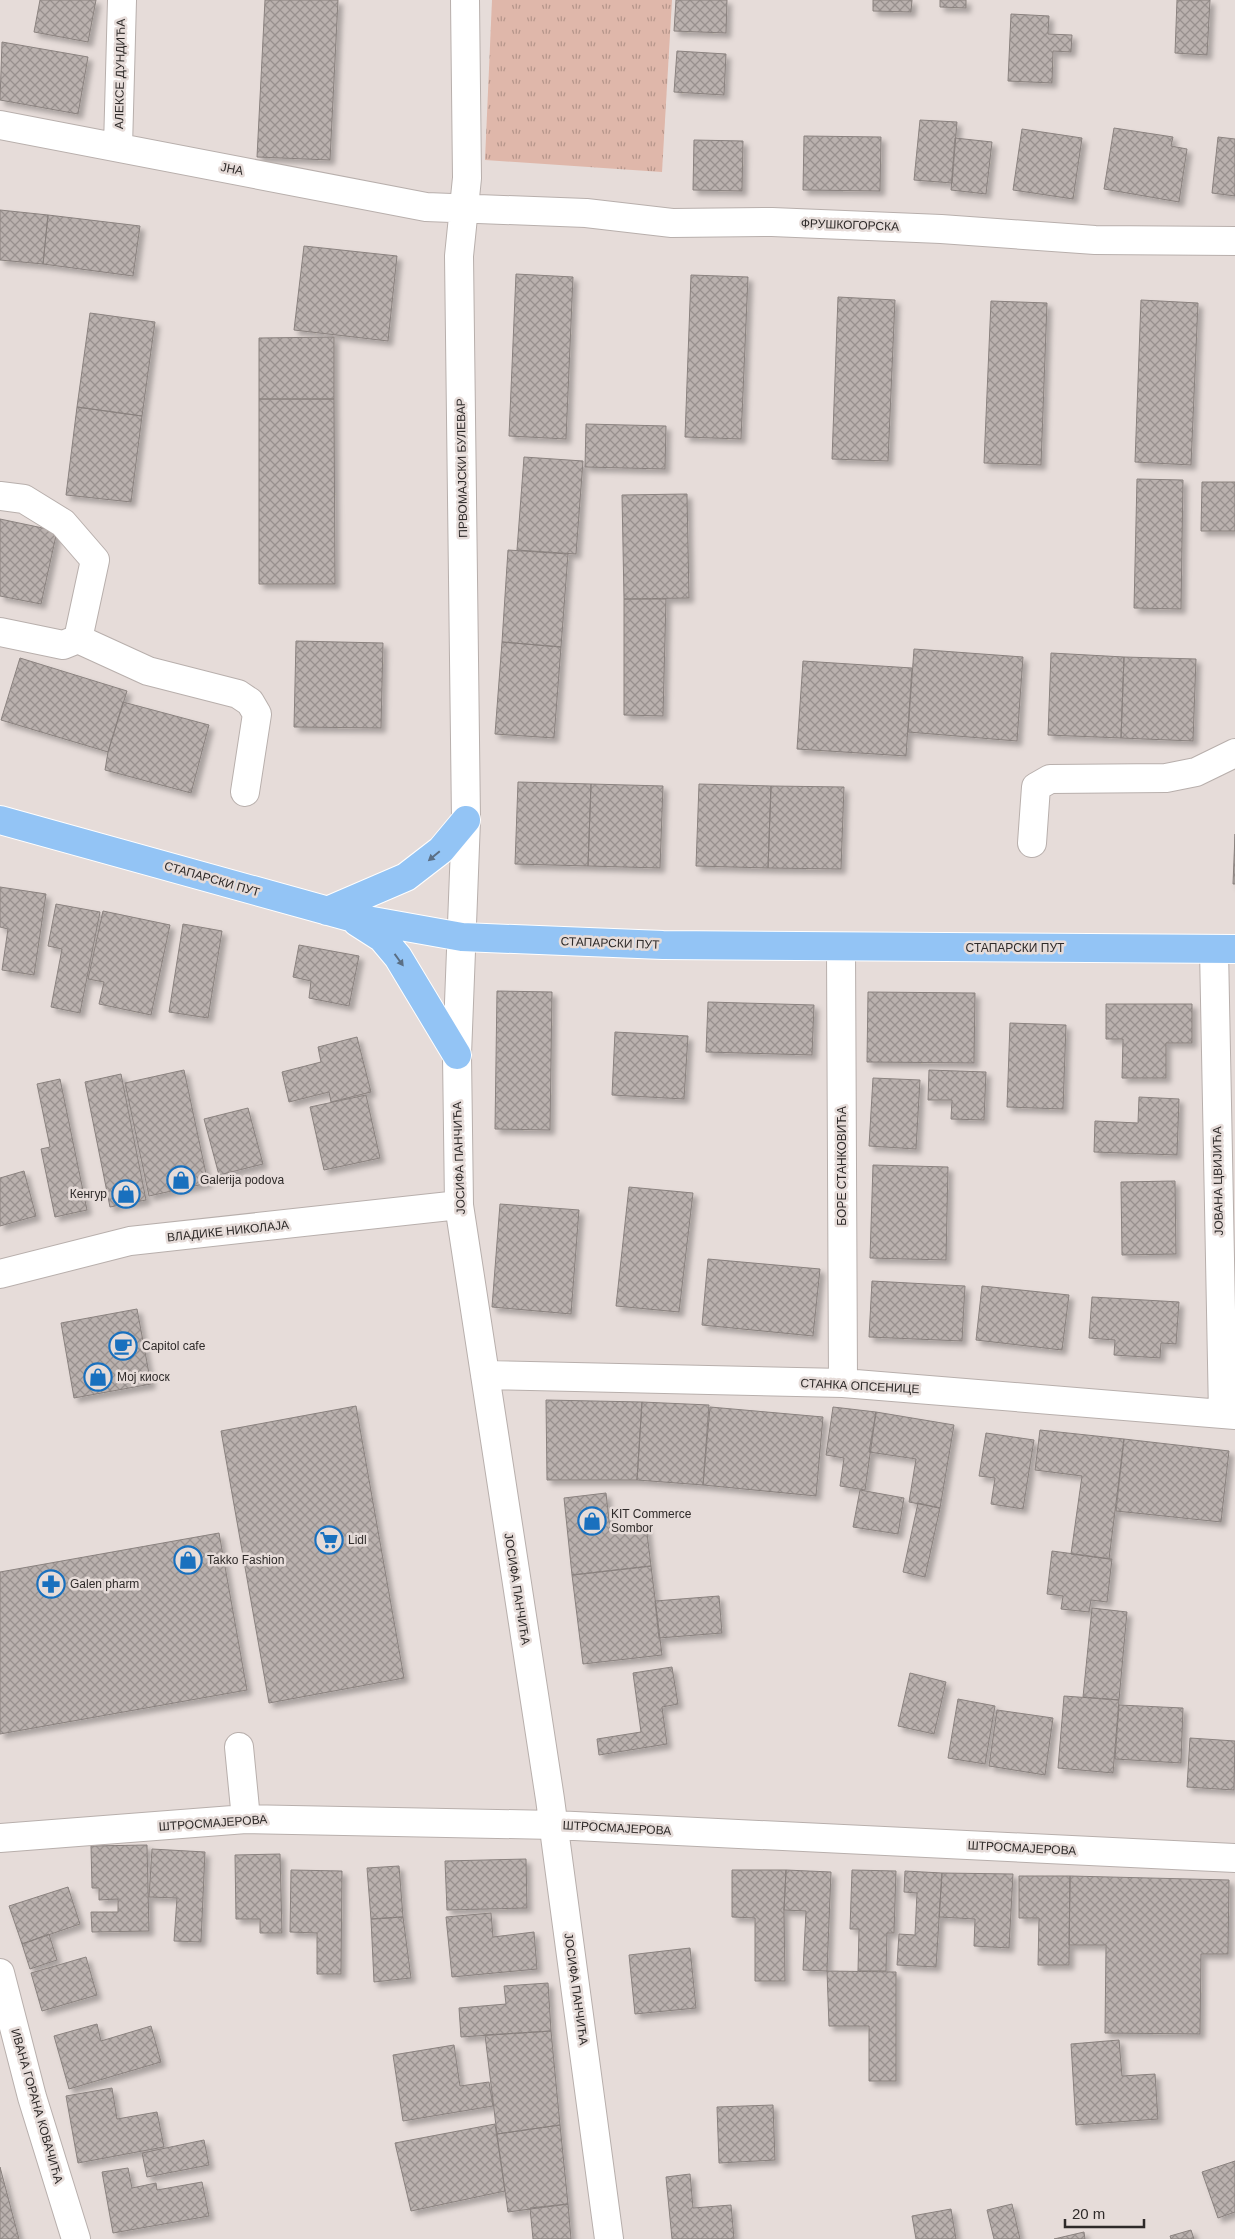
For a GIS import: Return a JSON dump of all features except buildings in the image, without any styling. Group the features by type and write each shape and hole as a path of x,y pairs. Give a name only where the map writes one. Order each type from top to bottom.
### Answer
{"main road":[{"name":"СТАПАРСКИ ПУТ","path":"0,820 338,914 462,937 662,945 841,948 1224,949"},
{"path":"338,914 406,877 441,850 466,820"},
{"path":"338,914 382,938 398,957 457,1055"}],"street":[{"name":"АЛЕКСЕ ДУНДИЋА","path":"118,147 122,0"},
{"name":"ПРВОМАЈСКИ БУЛЕВАР","path":"462,937 466,820 459,256 465,209 466,178 465,0"},
{"name":"ЈНА","path":"0,125 426,207 465,209"},
{"name":"ФРУШКОГОРСКА","path":"465,209 586,213 672,223 772,222 941,229 1095,240 1235,241"},
{"path":"0,496 24,499 63,524 95,560 78,640"},
{"path":"0,632 63,645 78,640 148,671 238,694 250,702 257,714 244,792"},
{"path":"1032,843 1036,787 1050,779 1166,778 1196,772 1235,754"},
{"name":"ЈОСИФА ПАНЧИЋА","path":"462,937 457,1055 459,1205 554,1825 609,2239"},
{"name":"БОРЕ СТАНКОВИЋА","path":"841,948 843,1383"},
{"name":"ЈОВАНА ЦВИЈИЋА","path":"1224,949 1229,1414"},
{"name":"ВЛАДИКЕ НИКОЛАЈА","path":"0,1274 130,1241 459,1205"},
{"name":"СТАНКА ОПСЕНИЦЕ","path":"485,1375 843,1383 1229,1414"},
{"path":"239,1747 246,1819"},
{"name":"ШТРОСМАЈЕРОВА","path":"0,1838 246,1819 554,1825 1235,1858"},
{"name":"ИВАНА ГОРАНА КОВАЧИЋА","path":"0,1973 32,2097 76,2239"}],"green space":[{"path":"492,0 672,0 662,172 485,160"}],"place":[{"name":"Galerija podova","path":"181,1180"},
{"name":"Кенгур","path":"126,1194"},
{"name":"Capitol cafe","path":"123,1346"},
{"name":"Мој киоск","path":"98,1377"},
{"name":"KIT Commerce Sombor","path":"592,1521"},
{"name":"Lidl","path":"329,1540"},
{"name":"Takko Fashion","path":"188,1560"},
{"name":"Galen pharm","path":"51,1584"}]}
